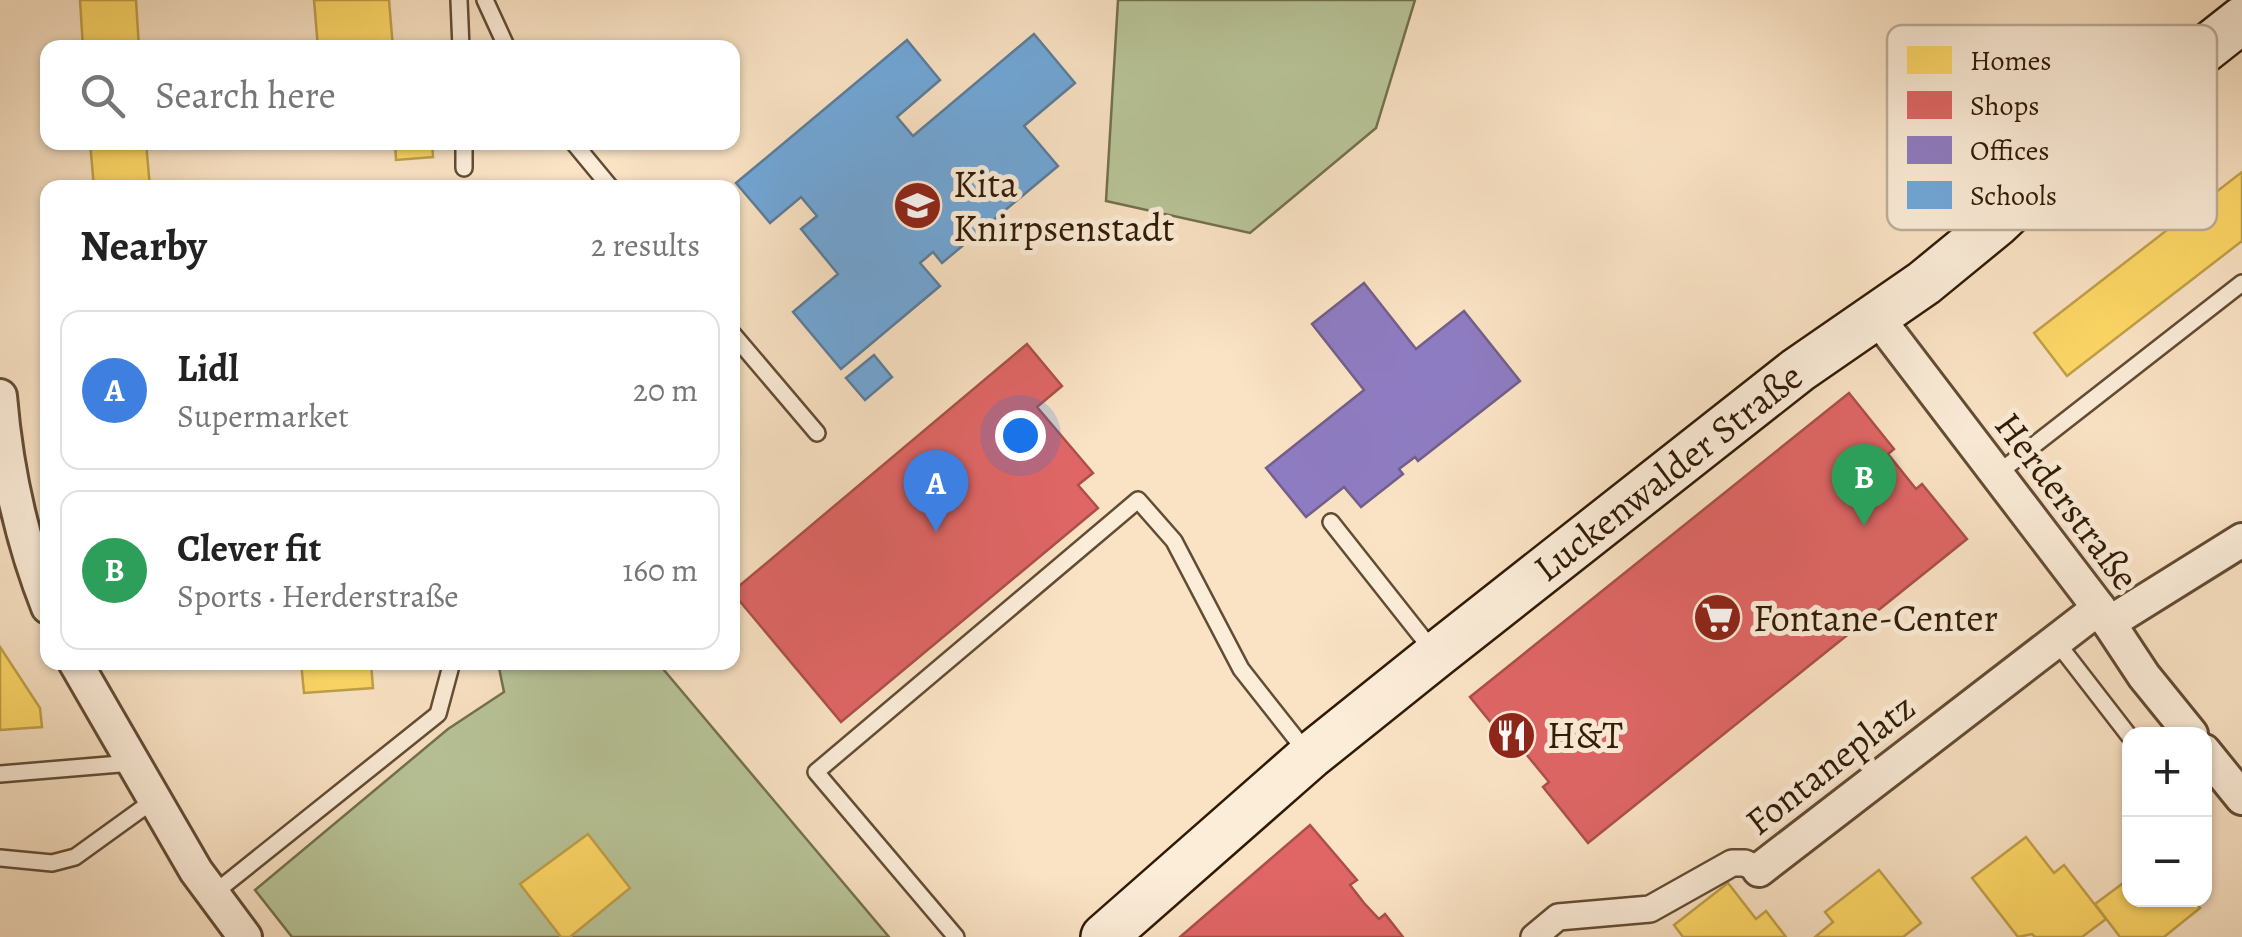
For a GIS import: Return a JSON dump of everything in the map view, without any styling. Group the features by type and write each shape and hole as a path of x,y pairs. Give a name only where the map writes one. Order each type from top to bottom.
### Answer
{"main road":[{"name":"Luckenwalder Straße","path":"2217,40 2242,20"},
{"name":"Luckenwalder Straße","path":"1104,937 1310,756 1436,654 1798,370 1877,317 1987,230"}],"street":[{"name":"Herderstraße","path":"1877,317 2185,727"},
{"path":"0,396 13,546 40,593"},
{"name":"Fontaneplatz","path":"1534,937 1558,918 1650,909 1732,863 1746,863 1759,870 2054,640 2242,540"},
{"path":"82,670 154,800 212,894 245,937"},
{"path":"2212,761 2242,798"}],"lane":[{"path":"459,0 460,40"},
{"path":"485,0 502,40"},
{"path":"464,150 464,168"},
{"path":"580,150 604,180"},
{"path":"1997,474 2242,283"},
{"path":"740,342 817,433"},
{"path":"956,937 816,772 1138,500 1174,542 1241,670 1310,756"},
{"path":"1330,522 1436,654"},
{"path":"2054,640 2122,727"},
{"path":"212,894 438,714 450,670"},
{"path":"0,774 132,763"},
{"path":"0,858 52,863 75,857 154,800"}],"green space":[{"path":"1118,0 1415,0 1376,128 1250,233 1106,201"},
{"path":"499,670 664,670 889,937 292,937 255,890 448,729 504,692"}],"building: Homes":[{"path":"80,0 136,0 138,40 82,40"},
{"path":"314,0 389,0 392,40 317,40"},
{"path":"91,150 147,150 149,180 93,180"},
{"path":"395,150 433,150 433,157 396,160"},
{"path":"2242,172 2242,241 2067,376 2034,333 2167,230 2217,230 2217,191"},
{"path":"0,647 40,708 42,727 0,730"},
{"path":"302,670 372,670 373,688 304,693"},
{"path":"588,834 630,888 570,937 561,937 520,884"},
{"path":"2026,837 2054,873 2064,865 2106,919 2082,937 2018,937 1972,878"},
{"path":"1879,870 1921,923 1903,937 1815,937 1833,922 1825,912"},
{"path":"1728,883 1756,919 1766,911 1786,937 1683,937 1674,925"},
{"path":"2122,884 2122,907 2200,908 2164,937 2120,937 2095,904"}],"building: Shops":[{"path":"1027,344 1062,386 1037,407 1093,473 1078,485 1098,508 841,722 740,602 740,585"},
{"name":"Fontane-Center","path":"1849,393 1894,449 1888,454 1916,489 1922,484 1967,539 1588,843 1543,787 1549,782 1521,748 1515,752 1470,697"},
{"path":"1310,825 1357,880 1350,885 1364,903 1379,919 1385,914 1403,937 1180,937"}],"building: Offices":[{"path":"1364,283 1416,349 1464,311 1520,381 1418,461 1415,457 1399,469 1403,474 1361,507 1344,487 1306,517 1266,468 1364,390 1312,324"}],"building: Schools":[{"path":"1034,34 1075,83 1024,126 1058,166 942,263 933,252 920,263 940,286 841,369 793,312 838,274 801,229 817,216 801,197 770,223 740,188 740,180 907,40 940,80 897,117 913,136"},
{"path":"874,355 892,377 865,400 846,378"}],"place":[{"name":"Kita Knirpsenstadt","path":"918,206"},
{"name":"Clever fit","path":"1864,526"},
{"name":"Lidl","path":"936,532"},
{"name":"Fontane-Center","path":"1718,618"},
{"name":"H&T","path":"1512,735"}]}
